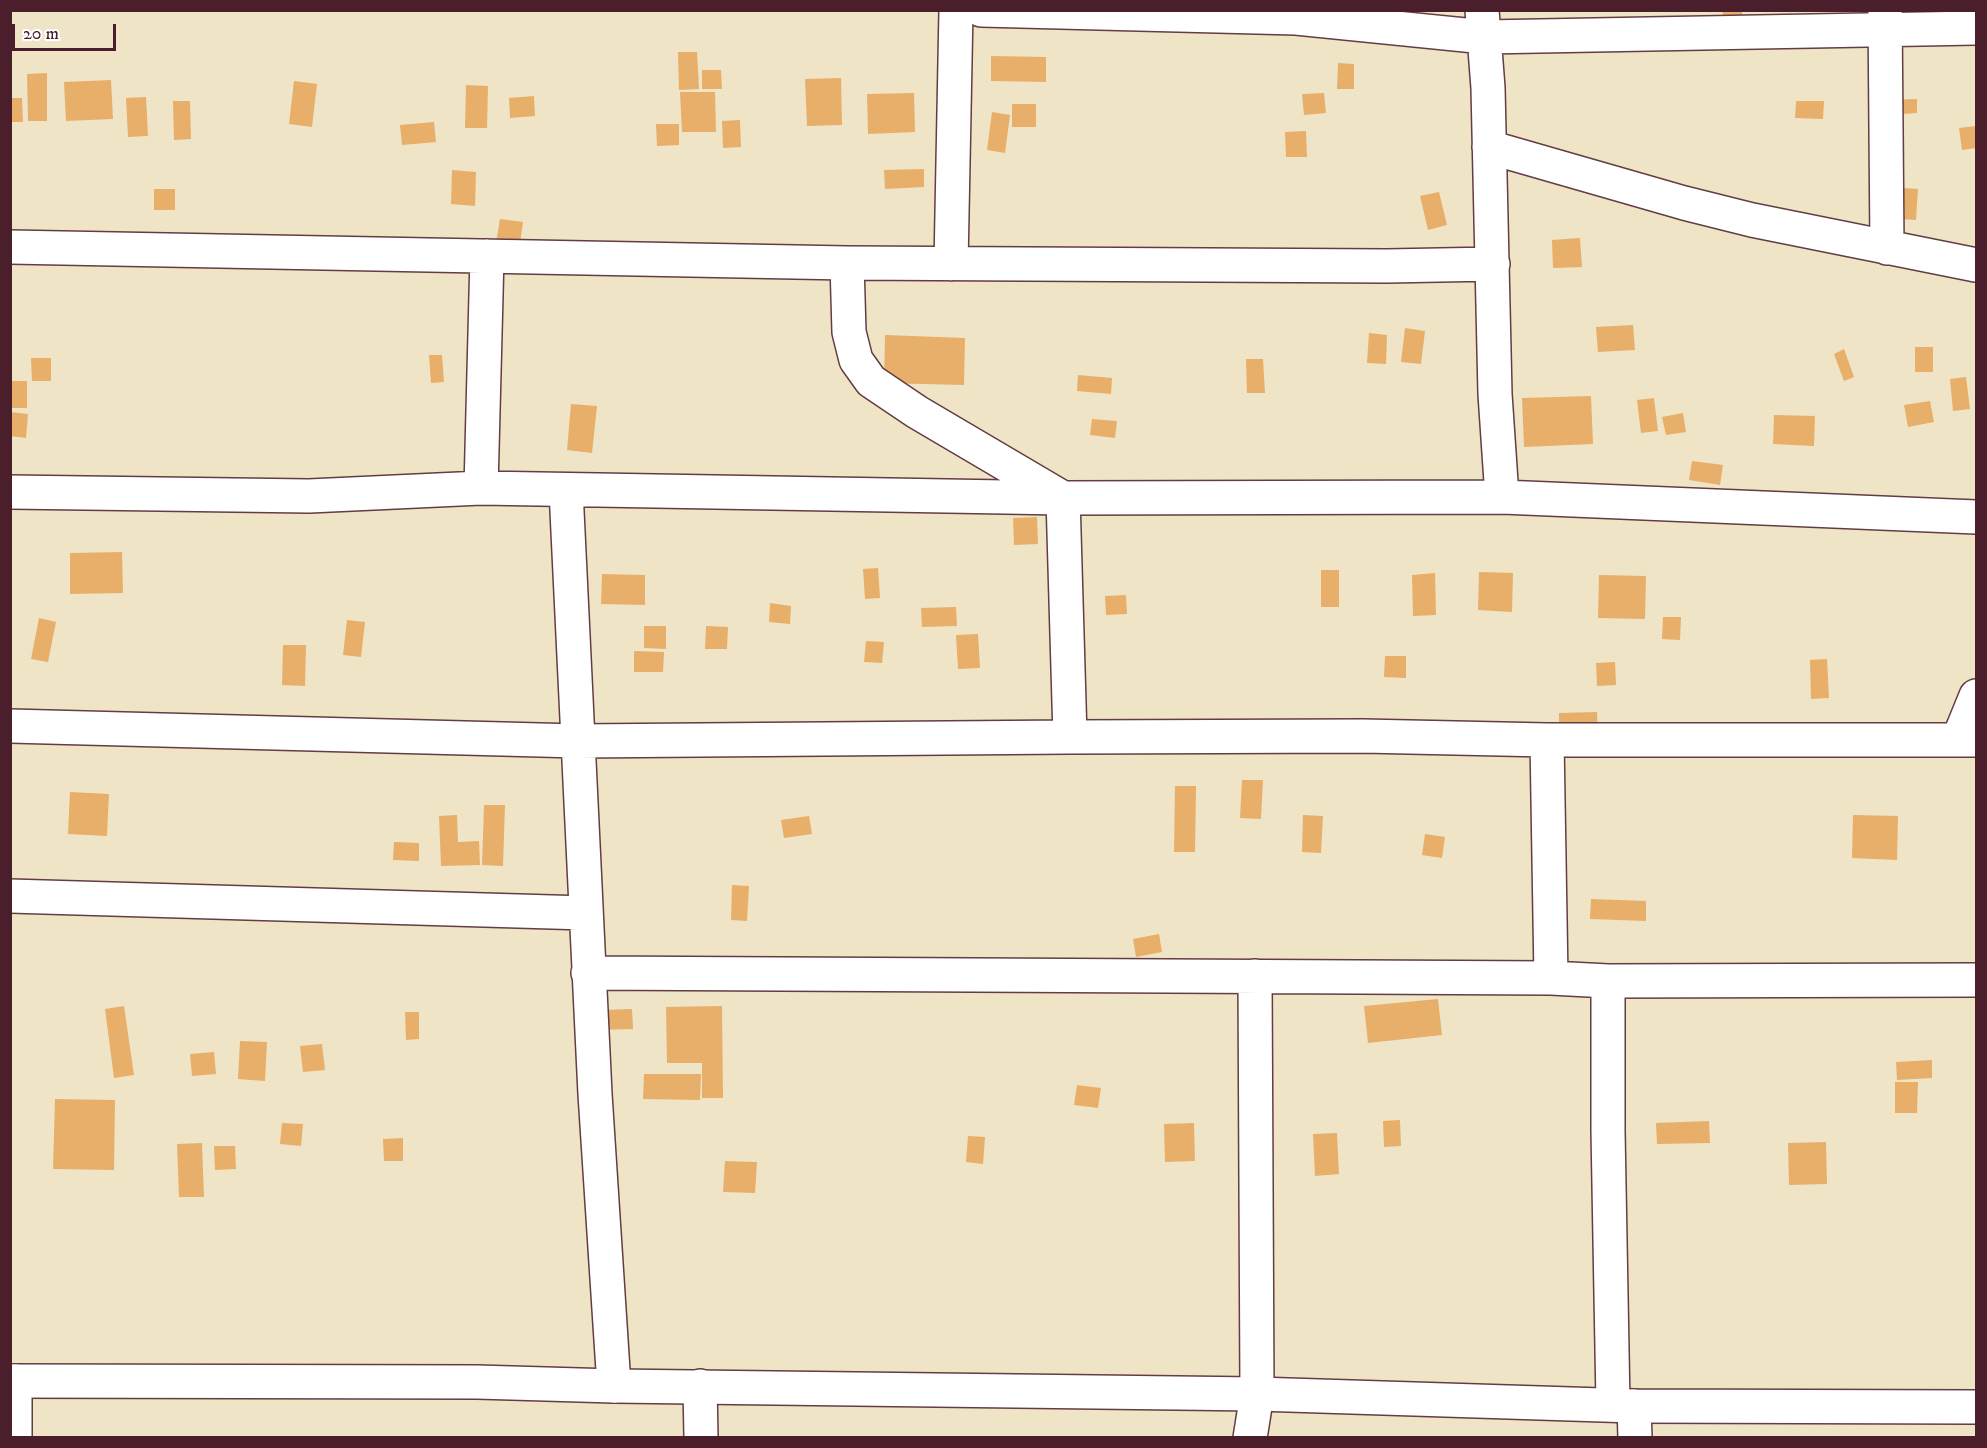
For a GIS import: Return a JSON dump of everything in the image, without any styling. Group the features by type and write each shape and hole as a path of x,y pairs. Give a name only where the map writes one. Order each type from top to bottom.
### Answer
{"street":[{"path":"951,264 956,10"},
{"path":"981,10 1484,24 1885,20 1977,28"},
{"path":"1885,20 1887,248"},
{"path":"1484,24 1496,394 1502,497"},
{"path":"1489,147 1752,220 1977,265"},
{"path":"10,247 951,264 1351,266 1493,264"},
{"path":"481,488 488,256"},
{"path":"847,262 849,332 856,360 871,381 917,412 1063,498"},
{"path":"10,492 309,496 481,488 1063,498 1502,497 1977,517"},
{"path":"566,490 588,973 614,1386"},
{"path":"1063,498 1070,737"},
{"path":"10,726 578,741 1363,736 1547,740 1967,740 1977,696"},
{"path":"1547,740 1551,978"},
{"path":"10,896 586,913"},
{"path":"588,973 1551,978 1608,981 1977,980"},
{"path":"1250,1437 1257,1394 1255,976"},
{"path":"1608,981 1608,1131 1628,1416"},
{"path":"15,1437 13,1381 477,1382 614,1386 1257,1394 1628,1416 1977,1407"},
{"path":"700,1386 701,1437"}],"building":[{"path":"1722,10 1742,10 1742,15 1723,15"},
{"path":"678,52 697,52 699,89 679,90"},
{"path":"991,56 1046,57 1046,82 991,81"},
{"path":"1338,63 1354,64 1354,89 1337,89"},
{"path":"702,70 721,70 722,89 702,89"},
{"path":"47,73 47,121 28,121 27,74"},
{"path":"841,78 842,125 807,126 805,79"},
{"path":"111,80 113,119 66,121 64,82"},
{"path":"294,81 317,84 312,127 289,124"},
{"path":"466,85 488,86 487,128 465,128"},
{"path":"680,92 715,92 716,132 682,132"},
{"path":"914,93 915,132 868,134 867,94"},
{"path":"1324,93 1326,113 1304,115 1302,94"},
{"path":"534,96 535,116 510,118 509,98"},
{"path":"146,97 148,136 128,137 126,98"},
{"path":"10,98 22,98 23,122 10,122"},
{"path":"1917,99 1917,113 1887,115 1887,100"},
{"path":"173,101 190,101 191,139 174,140"},
{"path":"1796,101 1824,101 1823,119 1795,118"},
{"path":"1012,104 1036,104 1036,127 1012,127"},
{"path":"992,112 1010,115 1005,153 987,150"},
{"path":"740,120 741,147 723,148 722,121"},
{"path":"434,122 436,142 402,145 400,125"},
{"path":"656,124 679,124 679,145 657,146"},
{"path":"1976,126 1976,148 1962,150 1959,128"},
{"path":"1306,131 1307,157 1286,157 1285,132"},
{"path":"924,169 924,187 885,189 884,170"},
{"path":"452,170 476,172 475,206 451,204"},
{"path":"1890,187 1918,189 1916,220 1888,218"},
{"path":"154,189 175,189 175,210 154,210"},
{"path":"1439,192 1447,225 1428,230 1420,196"},
{"path":"500,219 523,222 518,258 494,255"},
{"path":"1580,238 1582,267 1553,268 1552,240"},
{"path":"1633,325 1635,350 1598,352 1596,327"},
{"path":"1405,328 1425,331 1421,364 1401,362"},
{"path":"1369,333 1387,335 1386,364 1367,363"},
{"path":"885,335 965,338 964,385 884,383"},
{"path":"1915,347 1933,347 1933,372 1915,372"},
{"path":"1844,349 1854,377 1844,381 1834,354"},
{"path":"429,355 442,355 444,382 431,383"},
{"path":"31,358 51,358 51,381 32,381"},
{"path":"1246,359 1263,359 1265,393 1247,393"},
{"path":"1078,375 1112,378 1111,394 1077,391"},
{"path":"1966,377 1970,409 1953,411 1950,379"},
{"path":"10,381 27,381 27,408 10,408"},
{"path":"1591,396 1593,444 1524,447 1522,398"},
{"path":"1654,398 1658,431 1641,433 1637,400"},
{"path":"1930,401 1934,422 1908,427 1904,405"},
{"path":"571,404 597,406 592,453 567,450"},
{"path":"10,412 28,414 26,438 10,436"},
{"path":"1683,413 1686,432 1666,435 1662,417"},
{"path":"1774,415 1815,416 1814,446 1773,444"},
{"path":"1092,419 1117,421 1115,438 1090,435"},
{"path":"1692,461 1723,465 1720,485 1689,480"},
{"path":"1037,517 1038,544 1014,545 1013,518"},
{"path":"122,552 123,593 70,594 70,553"},
{"path":"878,568 880,598 865,599 863,569"},
{"path":"1321,570 1339,570 1339,607 1321,607"},
{"path":"1479,572 1513,573 1512,612 1478,610"},
{"path":"1435,573 1436,615 1413,616 1412,575"},
{"path":"602,574 645,575 645,605 601,604"},
{"path":"1599,575 1646,576 1645,619 1598,618"},
{"path":"1126,595 1127,614 1106,615 1105,596"},
{"path":"770,603 791,606 790,624 769,622"},
{"path":"956,607 957,626 922,627 921,608"},
{"path":"1663,617 1681,617 1680,640 1662,639"},
{"path":"39,618 56,622 48,662 31,659"},
{"path":"347,620 365,622 361,657 343,655"},
{"path":"644,626 666,626 666,649 644,648"},
{"path":"706,626 728,627 727,649 705,649"},
{"path":"978,634 980,668 958,669 956,635"},
{"path":"866,641 884,642 882,663 864,662"},
{"path":"283,645 306,645 305,686 282,685"},
{"path":"634,651 664,652 663,672 634,672"},
{"path":"1385,656 1406,656 1406,678 1384,677"},
{"path":"1827,659 1829,698 1811,699 1810,660"},
{"path":"1615,662 1616,685 1597,686 1596,663"},
{"path":"1597,712 1598,738 1559,739 1559,713"},
{"path":"1242,780 1263,780 1261,819 1240,818"},
{"path":"1175,786 1196,786 1195,852 1174,852"},
{"path":"70,792 109,794 107,836 68,834"},
{"path":"484,805 505,805 503,866 482,865"},
{"path":"457,815 458,842 479,841 480,865 441,866 439,816"},
{"path":"1303,815 1323,816 1321,853 1302,852"},
{"path":"1853,815 1898,816 1897,860 1852,858"},
{"path":"809,816 812,834 784,838 781,820"},
{"path":"1425,834 1445,837 1442,858 1422,855"},
{"path":"394,842 419,843 419,861 393,860"},
{"path":"732,885 749,886 747,921 731,920"},
{"path":"1591,899 1646,901 1646,921 1590,919"},
{"path":"1159,934 1162,952 1136,957 1133,939"},
{"path":"1438,999 1442,1035 1368,1043 1364,1006"},
{"path":"124,1006 134,1075 114,1078 105,1009"},
{"path":"722,1006 723,1098 702,1098 702,1063 667,1063 666,1007"},
{"path":"632,1009 633,1029 600,1030 600,1010"},
{"path":"405,1012 419,1012 419,1039 406,1040"},
{"path":"240,1041 267,1042 265,1081 238,1079"},
{"path":"322,1044 325,1070 303,1072 300,1046"},
{"path":"214,1052 216,1074 192,1076 190,1054"},
{"path":"1932,1060 1932,1078 1897,1080 1896,1062"},
{"path":"644,1074 701,1074 700,1100 643,1099"},
{"path":"1895,1082 1918,1082 1917,1113 1895,1113"},
{"path":"1077,1085 1101,1088 1098,1108 1074,1105"},
{"path":"55,1099 115,1100 114,1170 53,1169"},
{"path":"1400,1120 1401,1146 1384,1147 1383,1121"},
{"path":"1709,1121 1710,1143 1657,1144 1656,1123"},
{"path":"282,1123 303,1124 301,1146 280,1144"},
{"path":"1194,1123 1195,1161 1165,1162 1164,1124"},
{"path":"1337,1133 1339,1174 1315,1176 1313,1134"},
{"path":"968,1136 985,1137 983,1164 966,1162"},
{"path":"403,1138 403,1161 384,1161 383,1139"},
{"path":"1826,1142 1827,1184 1789,1185 1788,1143"},
{"path":"202,1143 204,1197 179,1197 177,1144"},
{"path":"214,1146 235,1146 236,1169 215,1170"},
{"path":"725,1161 757,1162 755,1193 723,1192"}]}
